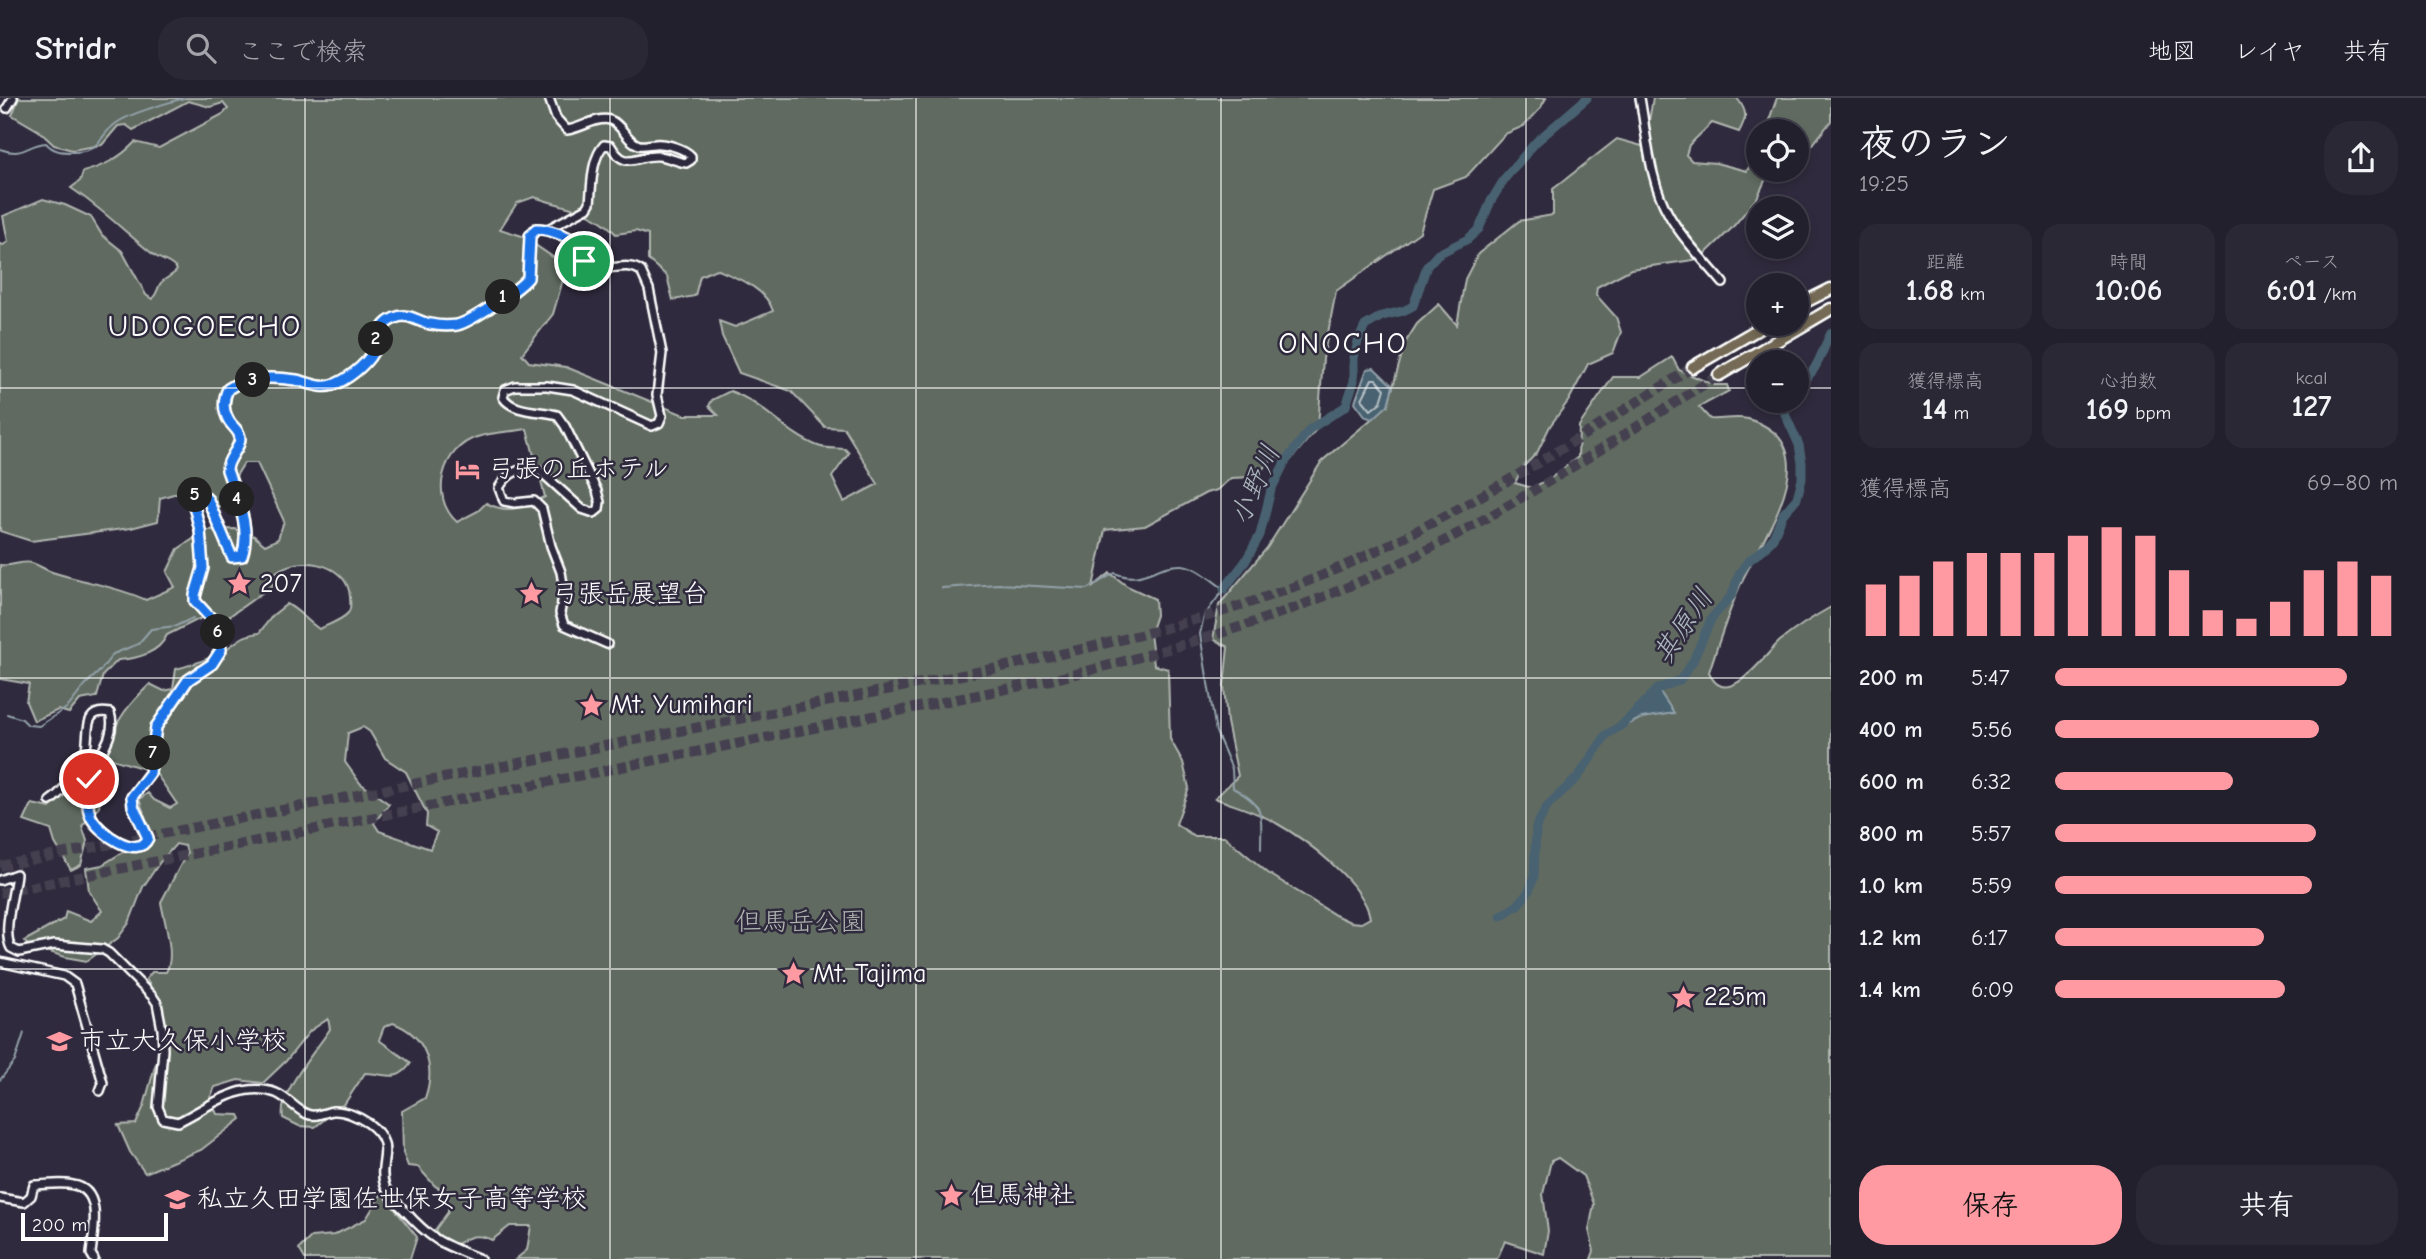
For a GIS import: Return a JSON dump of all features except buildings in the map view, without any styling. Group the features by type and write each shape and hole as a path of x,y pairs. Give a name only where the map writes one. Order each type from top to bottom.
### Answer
{"highway":[{"path":"1809,300 1831,289"},
{"path":"1719,375 1831,309"},
{"path":"1693,367 1746,336"}],"street":[{"path":"7,108 13,98"},
{"path":"546,230 587,208 596,162 604,145 611,146 617,157 625,161 661,156 687,163 691,160 685,150 659,143 641,146 634,143 622,129 609,120 567,131 556,118 549,98"},
{"path":"1640,98 1652,167 1662,202 1681,233 1723,283"},
{"path":"50,801 62,792 87,749 87,725 102,711 110,713 112,720 108,736 89,779 90,812 93,820 105,832 124,844 139,847 146,844 148,838 133,806 132,797 150,773 156,727 188,680 212,664 221,650 220,637 214,622 195,601 203,568 200,530 193,502 196,494 202,494 208,500 232,557 242,556 247,539 227,470 227,462 240,440 239,433 228,420 224,407 228,389 247,380 296,380 324,387 336,384 368,359 378,332 384,324 393,319 407,315 428,324 443,326 470,321 525,282 530,272 530,236 536,229 575,241 579,245 582,260 588,264 604,269 631,266 641,271 649,289 662,353 657,395 662,416 656,425 647,425 573,390 547,386 515,386 505,390 503,397 516,408 556,415 565,426 597,491 600,509 594,513 582,509 533,468 509,474 499,488 504,501 534,502 542,509 561,572 564,590 560,613 564,625 607,644"},
{"path":"0,880 16,874 9,906 7,936 11,948 19,952 54,945 102,949 119,962 157,1003 163,1051 158,1107 163,1119 178,1122 236,1092 248,1089 279,1094 308,1115 335,1111 348,1113 368,1123 381,1136 386,1149 384,1185 392,1197 431,1237 480,1259"},
{"path":"0,962 64,976 75,984 103,1083 100,1091"},
{"path":"0,1198 24,1202 31,1196 34,1185 78,1185 93,1201 91,1254 94,1259"}],"green space":[{"name":"但馬岳公園","path":"19,98 1546,98 1524,126 1505,134 1466,177 1433,189 1420,232 1336,291 1323,359 1318,427 1289,462 1276,456 1254,477 1231,478 1217,490 1206,493 1145,526 1105,530 1093,587 1110,573 1127,586 1155,599 1156,615 1150,633 1154,665 1168,669 1170,739 1183,762 1189,788 1176,824 1194,836 1224,836 1268,873 1335,915 1350,922 1361,923 1370,918 1366,905 1346,877 1317,851 1276,823 1215,798 1238,776 1227,722 1224,686 1228,647 1213,639 1219,605 1267,548 1322,461 1388,405 1405,343 1417,324 1439,304 1457,325 1465,279 1478,254 1519,221 1553,215 1553,189 1617,139 1642,146 1653,98 1737,98 1745,115 1739,132 1712,123 1689,145 1686,155 1692,161 1716,163 1746,171 1746,182 1764,182 1758,196 1746,196 1746,211 1700,259 1631,269 1597,287 1596,295 1616,317 1621,332 1613,353 1588,364 1569,400 1550,426 1537,453 1522,468 1515,483 1532,488 1551,478 1578,457 1579,426 1613,377 1641,377 1672,357 1679,370 1714,385 1727,385 1729,391 1699,407 1710,419 1748,419 1773,431 1785,448 1789,468 1785,491 1765,538 1737,592 1709,672 1716,683 1725,687 1735,684 1746,677 1780,641 1831,607 1831,1259 1591,1259 1594,1251 1589,1230 1594,1204 1583,1176 1558,1158 1551,1161 1543,1194 1548,1231 1544,1254 1505,1241 1497,1259 516,1259 527,1250 531,1226 510,1226 492,1240 473,1236 455,1245 444,1242 435,1230 448,1212 448,1193 435,1186 418,1167 408,1166 403,1153 402,1111 425,1098 429,1075 426,1053 421,1044 404,1028 393,1023 384,1027 379,1040 411,1063 401,1073 391,1076 365,1073 345,1103 315,1127 299,1126 283,1118 286,1096 299,1072 330,1029 328,1019 310,1031 286,1061 263,1083 238,1080 215,1087 210,1098 217,1114 239,1115 241,1119 201,1150 145,1173 130,1152 118,1125 136,1124 155,1066 167,1045 158,998 146,979 152,972 166,972 169,965 170,948 161,902 187,853 185,846 176,844 160,862 143,887 129,923 118,938 87,961 65,957 28,945 24,941 64,919 66,911 91,921 102,911 89,891 86,868 102,865 123,852 142,851 148,825 139,799 148,793 154,800 170,808 177,804 155,772 112,759 106,748 119,720 135,699 150,684 164,691 173,689 176,669 197,663 223,651 242,638 259,633 273,615 287,604 319,629 348,613 350,597 347,585 340,575 330,568 305,563 281,569 272,576 273,585 224,620 213,612 167,635 153,651 118,660 103,675 97,697 80,700 69,713 58,710 34,721 26,702 29,684 0,679 0,565 32,563 52,572 146,600 175,587 167,572 178,549 207,530 235,529 254,536 265,545 278,539 284,521 257,463 244,463 236,476 243,499 216,507 201,486 160,498 158,521 131,528 31,541 0,531 0,244 8,242 3,216 43,199 65,205 91,217 102,235 122,251 146,295 152,299 160,284 177,270 154,255 71,188 80,181 83,172 111,161 135,142 159,148 228,109 223,103 210,107 188,101 133,130 126,125 118,126 102,145 72,150 54,145 39,131 12,115","holes":["534,197 578,210 607,225 616,234 636,231 648,235 648,260 667,276 673,300 695,296 700,276 716,269 741,280 764,296 773,311 735,327 719,321 722,336 739,373 791,391 825,427 844,428 878,484 844,502 832,477 849,453 845,449 821,447 806,440 753,403 730,391 712,400 709,406 718,415 684,415 566,367 529,362 522,354 553,314 565,273 560,262 522,236 500,229 517,203","527,429 545,497 509,509 486,503 478,511 457,522 448,512 442,487 443,474 455,451 477,437","363,727 370,732 385,758 406,772 427,814 426,826 437,832 430,849 379,831 374,823 389,804 360,783 345,762 348,733"]},
{"path":"1777,98 1831,98 1831,121 1810,148 1809,119 1769,119"},
{"path":"80,772 103,777 99,807 82,826 87,841 81,865 71,870 55,843 51,830 24,821 32,804 50,808"},
{"path":"382,1193 417,1237 410,1259 305,1259 299,1249 311,1237 334,1235 366,1219"}],"water":[{"path":"1374,368 1393,386 1388,405 1373,419 1366,417 1355,402 1367,369"},
{"path":"1658,689 1674,713 1642,718 1623,727 1622,725"}],"waterway":[{"path":"0,149 15,152 46,143 61,151 89,150 111,127 125,118 184,98"},
{"name":"小野川","path":"1224,589 1245,562 1260,535 1271,490 1285,462 1310,429 1346,406 1354,381 1354,358 1358,341 1365,326 1382,316 1413,306 1427,266 1438,254 1468,239 1479,229 1505,178 1536,142 1587,98"},
{"name":"其原川","path":"1809,375 1831,333"},
{"name":"其原川","path":"1501,916 1518,905 1529,891 1534,877 1536,827 1548,805 1578,777 1606,735 1622,725 1658,689 1680,680 1693,661 1711,619 1732,595 1739,574 1747,562 1773,538 1783,514 1797,498 1802,479 1802,463 1799,445 1785,413"},
{"name":"小野川","path":"942,588 998,584 1087,589 1115,573 1133,577 1180,565 1198,570 1224,589 1204,616 1200,634 1216,732 1232,769 1233,788 1251,800 1259,812 1261,849"},
{"path":"7,714 22,719 28,725 39,726 68,707 113,654 138,644 151,629 176,626 193,618"},
{"path":"0,1080 15,1061 24,1033"}],"tunnel":[{"path":"0,866 997,668 1121,640 1203,617 1283,591 1372,553 1512,478 1693,367"},
{"path":"0,893 1051,680 1144,656 1281,613 1413,557 1530,493 1719,375"}],"place":[{"name":"弓張の丘ホテル","path":"468,469"},
{"name":"207","path":"240,584"},
{"name":"弓張岳展望台","path":"532,594"},
{"name":"Mt. Yumihari","path":"591,705"},
{"name":"Mt. Tajima","path":"793,974"},
{"name":"225m","path":"1684,997"},
{"name":"市立大久保小学校","path":"59,1041"},
{"name":"但馬神社","path":"951,1195"},
{"name":"私立久田学園佐世保女子高等学校","path":"177,1199"}],"district":[{"name":"UDOGOECHO","path":"205,326"},
{"name":"ONOCHO","path":"1343,343"}],"route":[{"path":"89,779 88,800 93,820 105,832 124,844 139,847 146,844 146,830 133,806 132,797 150,773 156,727 188,680 212,664 221,650 220,637 214,622 195,601 203,568 200,530 193,502 196,494 202,494 208,500 232,557 242,556 247,539 227,470 227,462 240,440 239,433 228,420 224,407 228,389 247,380 296,380 324,387 336,384 351,375 368,359 378,332 384,324 393,319 407,315 428,324 443,326 470,321 528,278 530,236 536,229 575,241 584,261"}]}
